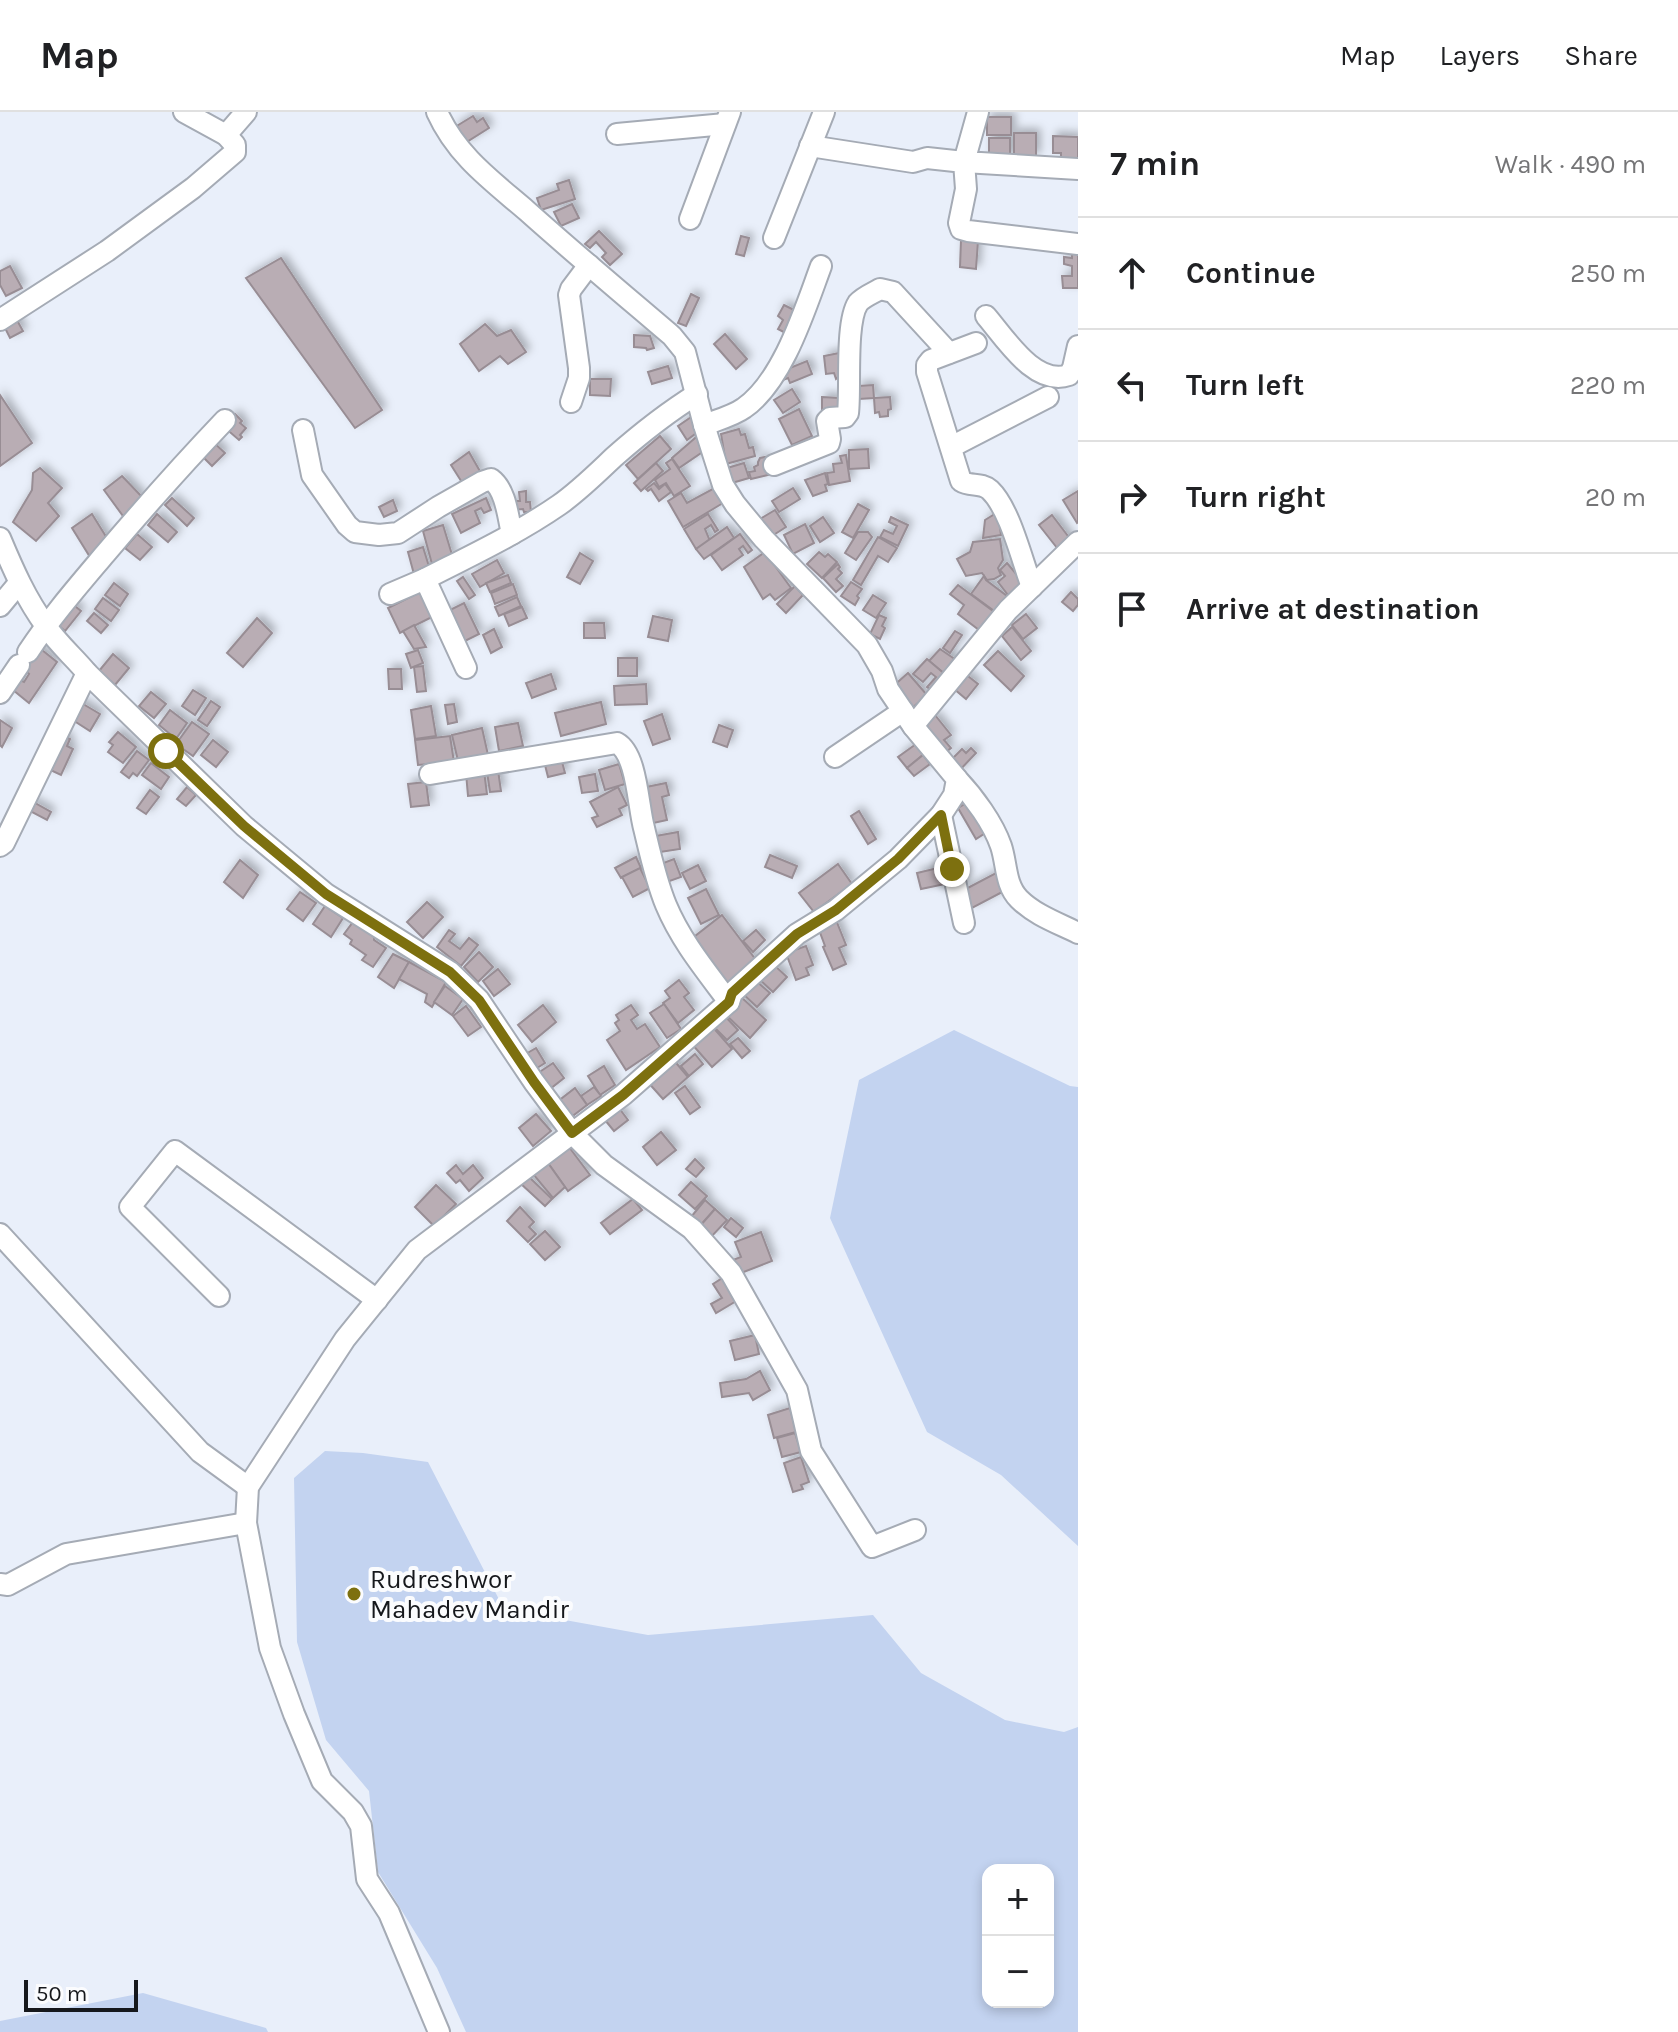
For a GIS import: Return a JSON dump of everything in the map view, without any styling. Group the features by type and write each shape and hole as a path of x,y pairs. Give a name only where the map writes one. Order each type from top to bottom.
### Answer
{"street":[{"path":"0,320 107,251 193,188 235,152 235,145 226,135 184,112"},
{"path":"226,135 246,112"},
{"path":"437,112 462,154 672,336 685,352 723,485 735,504 764,539 867,645 888,689 908,718 974,797 1000,843 1009,885 1018,898 1036,912 1078,933"},
{"path":"774,238 824,112"},
{"path":"978,112 964,162 966,189 959,223 961,229 1078,244"},
{"path":"617,134 727,118 690,219"},
{"path":"810,146 913,162 927,158 1078,169"},
{"path":"571,402 579,368 569,295 589,265"},
{"path":"704,425 743,409 762,391 794,340 821,266"},
{"path":"774,465 829,443 827,421 845,417 848,413 851,332 861,300 880,289 893,292 949,353"},
{"path":"986,316 1028,365 1037,371 1062,378 1069,375 1078,346"},
{"path":"976,343 931,360 927,372 961,481 985,486 991,491 1001,506 1032,587"},
{"path":"390,594 512,534 559,505 670,411 697,394"},
{"path":"951,447 1048,397"},
{"path":"0,693 45,626 178,469 225,420"},
{"path":"303,430 312,475 355,532 379,535 398,533 491,479 500,489 512,534"},
{"path":"0,538 19,583 45,626 87,673 244,826 326,894 450,972 479,1000 572,1133 604,1165 692,1229 731,1273 797,1390 811,1451 872,1547 915,1530"},
{"path":"835,757 908,718 1008,610 1078,542"},
{"path":"425,579 466,668"},
{"path":"0,606 19,583"},
{"path":"0,846 87,673"},
{"path":"430,774 617,743 624,747 665,903 686,945 729,1002"},
{"path":"439,2032 389,1913 367,1879 361,1826 353,1812 322,1781 270,1648 246,1523 248,1487 345,1339 417,1250 623,1095 729,1002 732,993 797,934 836,910 898,859 941,815 954,795 957,779"},
{"path":"941,815 964,923"},
{"path":"219,1296 130,1207 175,1151 377,1300"},
{"path":"0,1234 200,1452 248,1487"},
{"path":"0,1584 8,1585 66,1554 246,1523"}],"shaded area":[{"path":"954,1030 1070,1086 1078,1087 1078,1546 1001,1475 927,1432 830,1218 859,1080"},
{"path":"325,1451 428,1462 504,1609 648,1635 873,1615 921,1673 1005,1720 1064,1732 1078,1727 1078,2032 466,2032 437,1968 378,1872 369,1791 326,1740 297,1642 294,1478"},
{"path":"143,1993 266,2028 268,2032 0,2032 0,2021"}],"building":[{"path":"473,116 477,122 483,118 489,128 465,143 455,127"},
{"path":"987,117 1011,117 1011,135 987,135"},
{"path":"1014,133 1036,133 1036,156 1014,156"},
{"path":"1053,136 1078,137 1078,161 1061,160 1061,153 1053,153"},
{"path":"989,138 1010,138 1010,158 989,159"},
{"path":"569,180 575,199 541,210 537,198 559,190 557,184"},
{"path":"572,204 579,218 561,226 554,212"},
{"path":"599,231 622,254 610,265 602,257 606,253 596,242 590,248 585,244"},
{"path":"741,236 749,238 744,256 736,254"},
{"path":"961,240 978,241 976,269 960,267"},
{"path":"1072,252 1078,253 1078,288 1063,288 1062,276 1072,276 1072,266 1064,264 1064,257 1072,258"},
{"path":"281,258 382,410 355,428 246,278"},
{"path":"10,266 22,288 6,296 0,285 0,271"},
{"path":"691,294 699,298 686,326 678,323"},
{"path":"784,305 800,313 789,335 778,329 783,320 778,316"},
{"path":"13,313 23,331 10,338 1,320"},
{"path":"485,324 497,336 511,330 526,352 508,364 500,356 479,371 460,344"},
{"path":"725,334 747,359 736,369 714,344"},
{"path":"634,335 650,336 654,348 634,347"},
{"path":"844,352 843,372 836,379 834,373 826,374 824,356"},
{"path":"807,361 812,374 790,383 788,378 783,380 780,372"},
{"path":"668,366 672,378 652,384 648,372"},
{"path":"590,379 611,379 610,396 590,395"},
{"path":"873,385 874,398 859,399 858,386"},
{"path":"792,389 800,402 783,413 774,400"},
{"path":"0,395 32,443 0,466"},
{"path":"822,397 839,398 839,412 822,412"},
{"path":"890,397 888,416 880,417 879,412 875,413 874,398"},
{"path":"799,409 812,436 792,445 779,419"},
{"path":"700,411 703,428 687,440 678,426"},
{"path":"235,414 246,428 239,440 224,427"},
{"path":"739,429 741,435 745,434 749,448 753,447 755,456 726,464 721,434"},
{"path":"702,432 704,451 679,468 672,458"},
{"path":"660,436 671,449 638,479 626,465"},
{"path":"212,441 225,453 212,466 199,453"},
{"path":"868,449 869,468 849,469 849,450"},
{"path":"469,452 481,473 463,484 451,465"},
{"path":"846,455 850,481 829,485 827,473 834,472 833,464 842,463 840,456"},
{"path":"765,457 768,475 751,479 749,472 755,471 760,458"},
{"path":"672,459 690,486 674,496 666,483 659,487 655,480 670,469 666,463"},
{"path":"656,463 663,471 641,491 634,483"},
{"path":"744,463 749,478 732,483 727,468"},
{"path":"40,468 62,488 48,503 59,516 36,541 13,522 32,490 33,473"},
{"path":"825,473 827,491 813,496 805,480"},
{"path":"122,476 144,499 123,516 104,490"},
{"path":"654,483 659,489 665,484 671,492 659,501 651,489 646,489"},
{"path":"720,485 728,500 683,527 668,501 681,493 687,503"},
{"path":"793,488 800,499 779,512 772,501"},
{"path":"526,491 526,502 530,502 531,512 513,510 512,501 520,501 519,492"},
{"path":"1078,491 1078,522 1077,523 1063,500"},
{"path":"172,498 194,518 187,526 165,505"},
{"path":"486,498 491,510 484,513 481,508 475,511 480,523 461,533 452,514"},
{"path":"393,500 397,511 384,517 379,507"},
{"path":"858,504 869,510 853,538 842,532"},
{"path":"775,510 786,527 772,536 760,519"},
{"path":"998,512 1001,535 983,538 985,520"},
{"path":"92,514 110,543 90,557 72,528"},
{"path":"157,514 177,532 168,542 148,525"},
{"path":"708,514 718,530 715,532 711,525 705,529 710,541 696,549 684,529"},
{"path":"1052,515 1074,544 1061,553 1039,525"},
{"path":"823,517 834,533 820,542 810,526"},
{"path":"891,517 908,525 898,546 880,537 884,530 893,534 897,526 889,522"},
{"path":"805,524 814,543 793,554 784,535"},
{"path":"443,525 453,558 432,564 423,531"},
{"path":"727,527 734,538 704,559 696,549"},
{"path":"858,532 868,532 872,537 856,560 845,553"},
{"path":"137,534 152,547 140,560 125,548"},
{"path":"740,534 752,550 748,553 743,546 739,549 743,555 722,570 711,555"},
{"path":"878,537 897,548 888,562 878,556 861,585 853,580"},
{"path":"1000,539 1003,560 998,568 1001,575 987,580 982,573 966,576 957,559 970,552 973,542"},
{"path":"423,547 431,573 415,578 408,552"},
{"path":"765,552 791,588 775,600 770,594 763,599 744,567"},
{"path":"819,552 825,557 828,554 837,562 822,578 807,564"},
{"path":"580,553 593,561 580,584 567,577"},
{"path":"497,560 504,573 480,587 472,574"},
{"path":"1007,563 1023,582 1008,595 998,582 1005,576 1000,570"},
{"path":"838,564 842,573 836,579 843,586 836,592 823,578"},
{"path":"508,575 511,583 490,592 486,583"},
{"path":"984,576 1007,596 1002,602 1008,607 1001,616 971,594"},
{"path":"463,577 475,595 469,599 457,581"},
{"path":"851,582 862,589 855,605 841,596"},
{"path":"114,583 128,594 120,606 105,595"},
{"path":"513,584 517,595 495,604 491,593"},
{"path":"958,585 997,614 983,633 958,614 964,605 950,594"},
{"path":"795,586 803,595 786,613 777,604"},
{"path":"420,592 432,617 400,633 388,608"},
{"path":"1071,592 1078,599 1073,611 1062,602"},
{"path":"873,595 886,603 876,618 863,610"},
{"path":"517,597 521,606 499,616 495,607"},
{"path":"103,598 119,610 111,621 95,609"},
{"path":"70,602 81,611 65,631 54,622"},
{"path":"464,603 479,634 459,644 444,613"},
{"path":"522,607 527,618 509,626 504,614"},
{"path":"94,613 108,625 101,633 87,621"},
{"path":"1026,614 1037,628 1023,639 1012,625"},
{"path":"879,615 886,618 880,639 870,634"},
{"path":"653,616 672,620 668,641 648,637"},
{"path":"257,618 272,633 243,667 227,653"},
{"path":"584,623 604,623 605,638 584,638"},
{"path":"414,625 426,647 414,649 403,631"},
{"path":"1012,627 1031,651 1021,660 1002,636"},
{"path":"494,629 502,647 491,653 483,635"},
{"path":"955,631 962,635 950,653 943,648"},
{"path":"37,646 57,662 29,703 13,690 12,676 24,682 29,674 17,662"},
{"path":"940,649 959,662 947,676 929,661"},
{"path":"418,650 423,663 411,668 406,654"},
{"path":"998,651 1024,676 1011,691 984,665"},
{"path":"113,654 129,668 115,685 99,671"},
{"path":"618,658 637,658 637,676 618,676"},
{"path":"927,659 947,676 934,692 927,687 936,677 931,673 923,682 913,674"},
{"path":"423,666 426,691 417,692 414,667"},
{"path":"388,669 401,669 402,689 389,689"},
{"path":"908,673 927,695 910,710 891,688"},
{"path":"964,673 978,684 966,699 953,688"},
{"path":"551,674 556,689 532,698 526,683"},
{"path":"646,684 647,704 615,705 614,686"},
{"path":"193,690 206,698 195,715 182,706"},
{"path":"151,692 166,704 154,718 139,706"},
{"path":"78,701 100,714 90,731 68,717"},
{"path":"211,701 220,707 207,726 198,720"},
{"path":"601,702 606,724 561,736 555,713"},
{"path":"454,704 457,722 448,724 445,705"},
{"path":"431,706 436,736 415,739 411,710"},
{"path":"170,710 187,723 176,739 159,725"},
{"path":"662,714 670,739 653,745 644,721"},
{"path":"935,715 951,735 944,740 951,748 942,755 919,728"},
{"path":"0,720 12,728 2,747 0,745"},
{"path":"192,722 209,734 193,756 176,744"},
{"path":"518,723 523,746 499,751 495,727"},
{"path":"719,725 733,730 727,747 713,742"},
{"path":"482,728 488,755 458,761 452,735"},
{"path":"118,732 136,747 123,763 108,752 113,745 109,742"},
{"path":"59,734 70,739 67,746 73,749 61,775 46,768"},
{"path":"450,736 454,762 418,765 415,740"},
{"path":"213,740 228,752 216,767 201,755"},
{"path":"916,744 924,754 907,768 898,757"},
{"path":"971,748 976,753 958,772 949,762 962,749 966,753"},
{"path":"137,751 149,760 137,776 133,773 129,778 121,772"},
{"path":"923,755 930,764 914,776 907,768"},
{"path":"561,758 565,773 548,777 544,761"},
{"path":"151,763 169,777 161,789 142,775"},
{"path":"619,764 625,784 605,790 599,770"},
{"path":"498,770 501,791 490,792 487,772"},
{"path":"484,771 487,794 468,796 466,773"},
{"path":"595,774 598,791 582,793 579,777"},
{"path":"426,782 429,805 411,807 408,784"},
{"path":"666,783 669,795 662,797 667,820 644,825 636,789"},
{"path":"187,787 196,795 186,806 177,799"},
{"path":"618,787 627,805 619,809 622,815 597,827 592,818 598,816 590,802"},
{"path":"150,790 159,797 146,814 137,808"},
{"path":"28,799 51,812 47,820 28,810"},
{"path":"970,801 987,832 976,839 958,808"},
{"path":"859,811 876,839 868,844 851,816"},
{"path":"678,832 680,849 653,853 650,837"},
{"path":"770,855 797,866 792,878 765,867"},
{"path":"636,857 641,868 621,878 615,868"},
{"path":"674,859 681,877 664,883 658,865"},
{"path":"240,860 258,875 243,898 224,882"},
{"path":"838,864 852,884 814,912 799,893"},
{"path":"698,865 706,881 690,889 682,873"},
{"path":"942,867 945,884 921,889 917,873"},
{"path":"640,868 650,888 633,897 622,877"},
{"path":"996,873 1006,890 972,908 962,891"},
{"path":"706,889 719,915 701,924 688,898"},
{"path":"300,892 316,903 303,921 287,909"},
{"path":"427,902 443,917 423,938 407,922"},
{"path":"325,906 343,918 331,937 313,924"},
{"path":"722,915 756,960 725,985 690,940"},
{"path":"836,920 846,945 839,948 846,964 833,970 818,927"},
{"path":"353,922 386,948 373,967 362,960 366,955 350,944 352,940 344,934"},
{"path":"449,930 455,934 449,941 460,949 469,938 478,945 461,966 437,947"},
{"path":"756,930 765,940 753,952 743,941"},
{"path":"806,946 813,965 806,968 809,975 796,980 786,953"},
{"path":"479,952 493,967 478,982 464,967"},
{"path":"393,954 409,962 394,988 378,977"},
{"path":"409,962 446,982 432,1007 425,1002 427,994 399,979"},
{"path":"773,964 787,977 773,992 759,979"},
{"path":"498,969 510,984 494,996 483,981"},
{"path":"679,980 689,993 684,997 694,1010 678,1023 663,1003 670,998 665,991"},
{"path":"755,980 770,993 757,1007 743,994"},
{"path":"445,986 463,999 452,1015 434,1002"},
{"path":"740,996 766,1020 750,1038 724,1013"},
{"path":"664,1004 681,1029 667,1038 650,1013"},
{"path":"543,1005 556,1022 532,1042 518,1025"},
{"path":"631,1005 638,1015 631,1020 637,1029 645,1024 660,1047 626,1070 607,1040 620,1031 615,1023 619,1020 616,1015"},
{"path":"466,1006 481,1027 468,1036 453,1016"},
{"path":"723,1014 738,1030 727,1040 712,1025"},
{"path":"711,1025 732,1049 712,1067 691,1043"},
{"path":"738,1038 750,1051 742,1058 730,1044"},
{"path":"536,1048 545,1063 534,1070 524,1055"},
{"path":"695,1054 703,1064 689,1076 681,1066"},
{"path":"672,1058 688,1077 663,1099 646,1080"},
{"path":"553,1063 564,1078 550,1089 538,1073"},
{"path":"604,1066 615,1085 600,1095 588,1076"},
{"path":"685,1086 700,1107 690,1114 675,1093"},
{"path":"594,1087 601,1096 587,1105 581,1096"},
{"path":"575,1088 587,1105 570,1118 557,1102"},
{"path":"619,1108 628,1120 614,1131 605,1120"},
{"path":"536,1114 551,1131 533,1146 519,1128"},
{"path":"661,1132 676,1150 657,1165 643,1147"},
{"path":"569,1147 590,1175 568,1191 548,1163"},
{"path":"695,1159 704,1168 696,1177 686,1169"},
{"path":"548,1163 565,1187 553,1198 533,1174"},
{"path":"456,1165 463,1174 473,1165 483,1178 469,1191 460,1180 456,1183 447,1173"},
{"path":"528,1176 552,1199 545,1206 520,1183"},
{"path":"691,1182 707,1196 695,1209 679,1195"},
{"path":"436,1185 456,1204 434,1226 415,1207"},
{"path":"633,1199 642,1210 610,1234 601,1223"},
{"path":"705,1200 715,1209 700,1226 691,1217"},
{"path":"520,1207 534,1222 529,1227 536,1234 528,1242 507,1221"},
{"path":"715,1209 727,1220 712,1236 700,1226"},
{"path":"731,1218 743,1228 736,1237 724,1227"},
{"path":"545,1231 560,1247 545,1260 530,1244"},
{"path":"761,1232 772,1261 736,1275 730,1261 741,1257 735,1242"},
{"path":"724,1277 738,1300 716,1313 711,1304 722,1298 713,1284"},
{"path":"755,1335 759,1354 735,1360 730,1341"},
{"path":"760,1371 770,1390 753,1400 749,1393 722,1397 720,1383 746,1379"},
{"path":"790,1408 796,1432 774,1438 768,1415"},
{"path":"795,1433 801,1452 782,1457 777,1438"},
{"path":"801,1457 809,1482 801,1485 803,1489 793,1492 784,1463"}],"place":[{"name":"Rudreshwor Mahadev Mandir","path":"354,1594"}],"route":[{"path":"166,751 244,826 326,894 450,972 479,1000 572,1133 623,1095 729,1002 732,993 797,934 836,910 898,859 941,815 952,869"}]}
